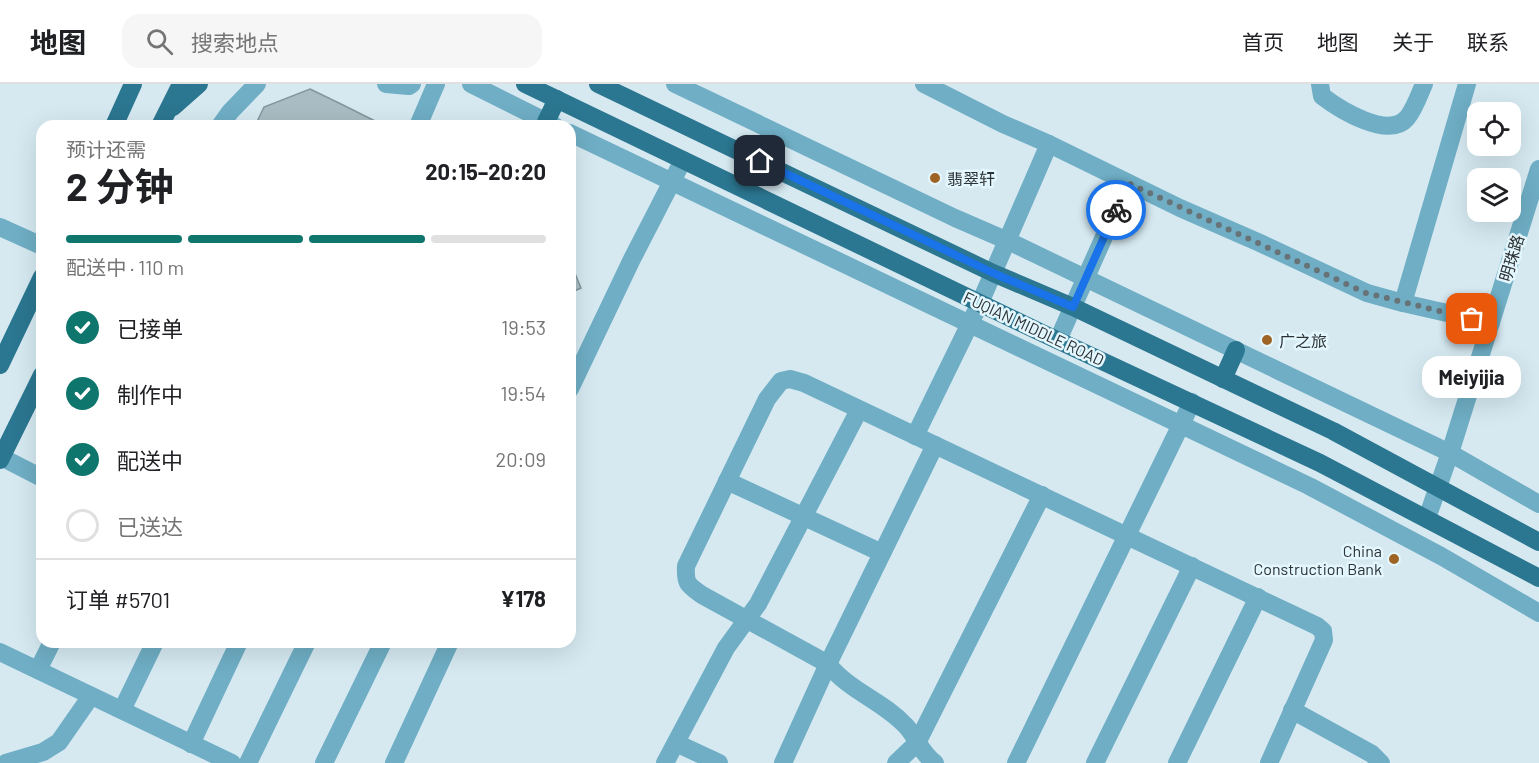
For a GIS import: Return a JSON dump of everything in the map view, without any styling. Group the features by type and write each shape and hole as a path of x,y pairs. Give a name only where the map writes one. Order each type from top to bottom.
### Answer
{"main road":[{"path":"117,120 133,84"},
{"path":"166,120 181,84"},
{"path":"167,120 199,84"},
{"name":"FUQIAN MIDDLE ROAD","path":"525,84 980,303 1320,462 1539,578"},
{"name":"FUQIAN MIDDLE ROAD","path":"598,84 993,273 1073,307 1333,431 1539,542"},
{"path":"551,120 557,99"},
{"path":"0,365 36,290"},
{"path":"1223,379 1236,350"},
{"path":"1,459 36,387"}],"street":[{"path":"225,120 257,84"},
{"path":"386,84 409,86 412,84"},
{"path":"421,120 436,84"},
{"path":"471,84 542,120"},
{"path":"675,84 1450,453 1539,504"},
{"path":"924,84 1003,124 1366,293 1491,323"},
{"path":"1320,84 1322,96 1334,105 1353,116 1392,126 1406,120 1424,84"},
{"path":"1403,303 1467,84"},
{"path":"576,136 1308,486 1441,556 1539,613"},
{"path":"915,436 980,303 1049,144"},
{"path":"576,376 632,258 683,160"},
{"name":"明珠路","path":"1427,518 1450,453 1539,169"},
{"path":"1058,340 1128,183"},
{"path":"0,227 36,243"},
{"path":"935,763 924,754 905,725 838,678 828,664 702,595 687,584 686,566 767,399 781,381 790,379 804,383 1317,626 1323,631 1324,640 1269,763"},
{"path":"1016,763 1192,402"},
{"path":"665,763 726,648 758,604 859,410"},
{"path":"783,763 828,664 935,445"},
{"path":"1,459 36,475"},
{"path":"727,481 882,553"},
{"path":"896,763 917,743 1042,495"},
{"path":"1095,763 1192,566"},
{"path":"1177,763 1258,597"},
{"path":"38,670 49,648"},
{"path":"122,710 151,648"},
{"path":"191,744 236,648"},
{"path":"248,763 304,648"},
{"path":"324,763 380,648"},
{"path":"394,763 447,648"},
{"path":"0,652 232,763"},
{"path":"6,763 43,752 59,742 91,696"},
{"path":"1292,710 1371,754 1381,763"},
{"path":"676,743 719,763"}],"building":[{"path":"310,89 373,120 258,120 264,107"},
{"path":"576,276 581,288 576,290"}],"way so far":[{"path":"1116,210 1128,183 1366,293 1472,319"}],"place":[{"name":"翡翠轩","path":"935,178"},
{"name":"Meiyijia","path":"1472,319"},
{"name":"广之旅","path":"1267,340"},
{"name":"China Construction Bank","path":"1394,559"}],"route":[{"path":"760,161 993,273 1073,307 1116,210"}]}
